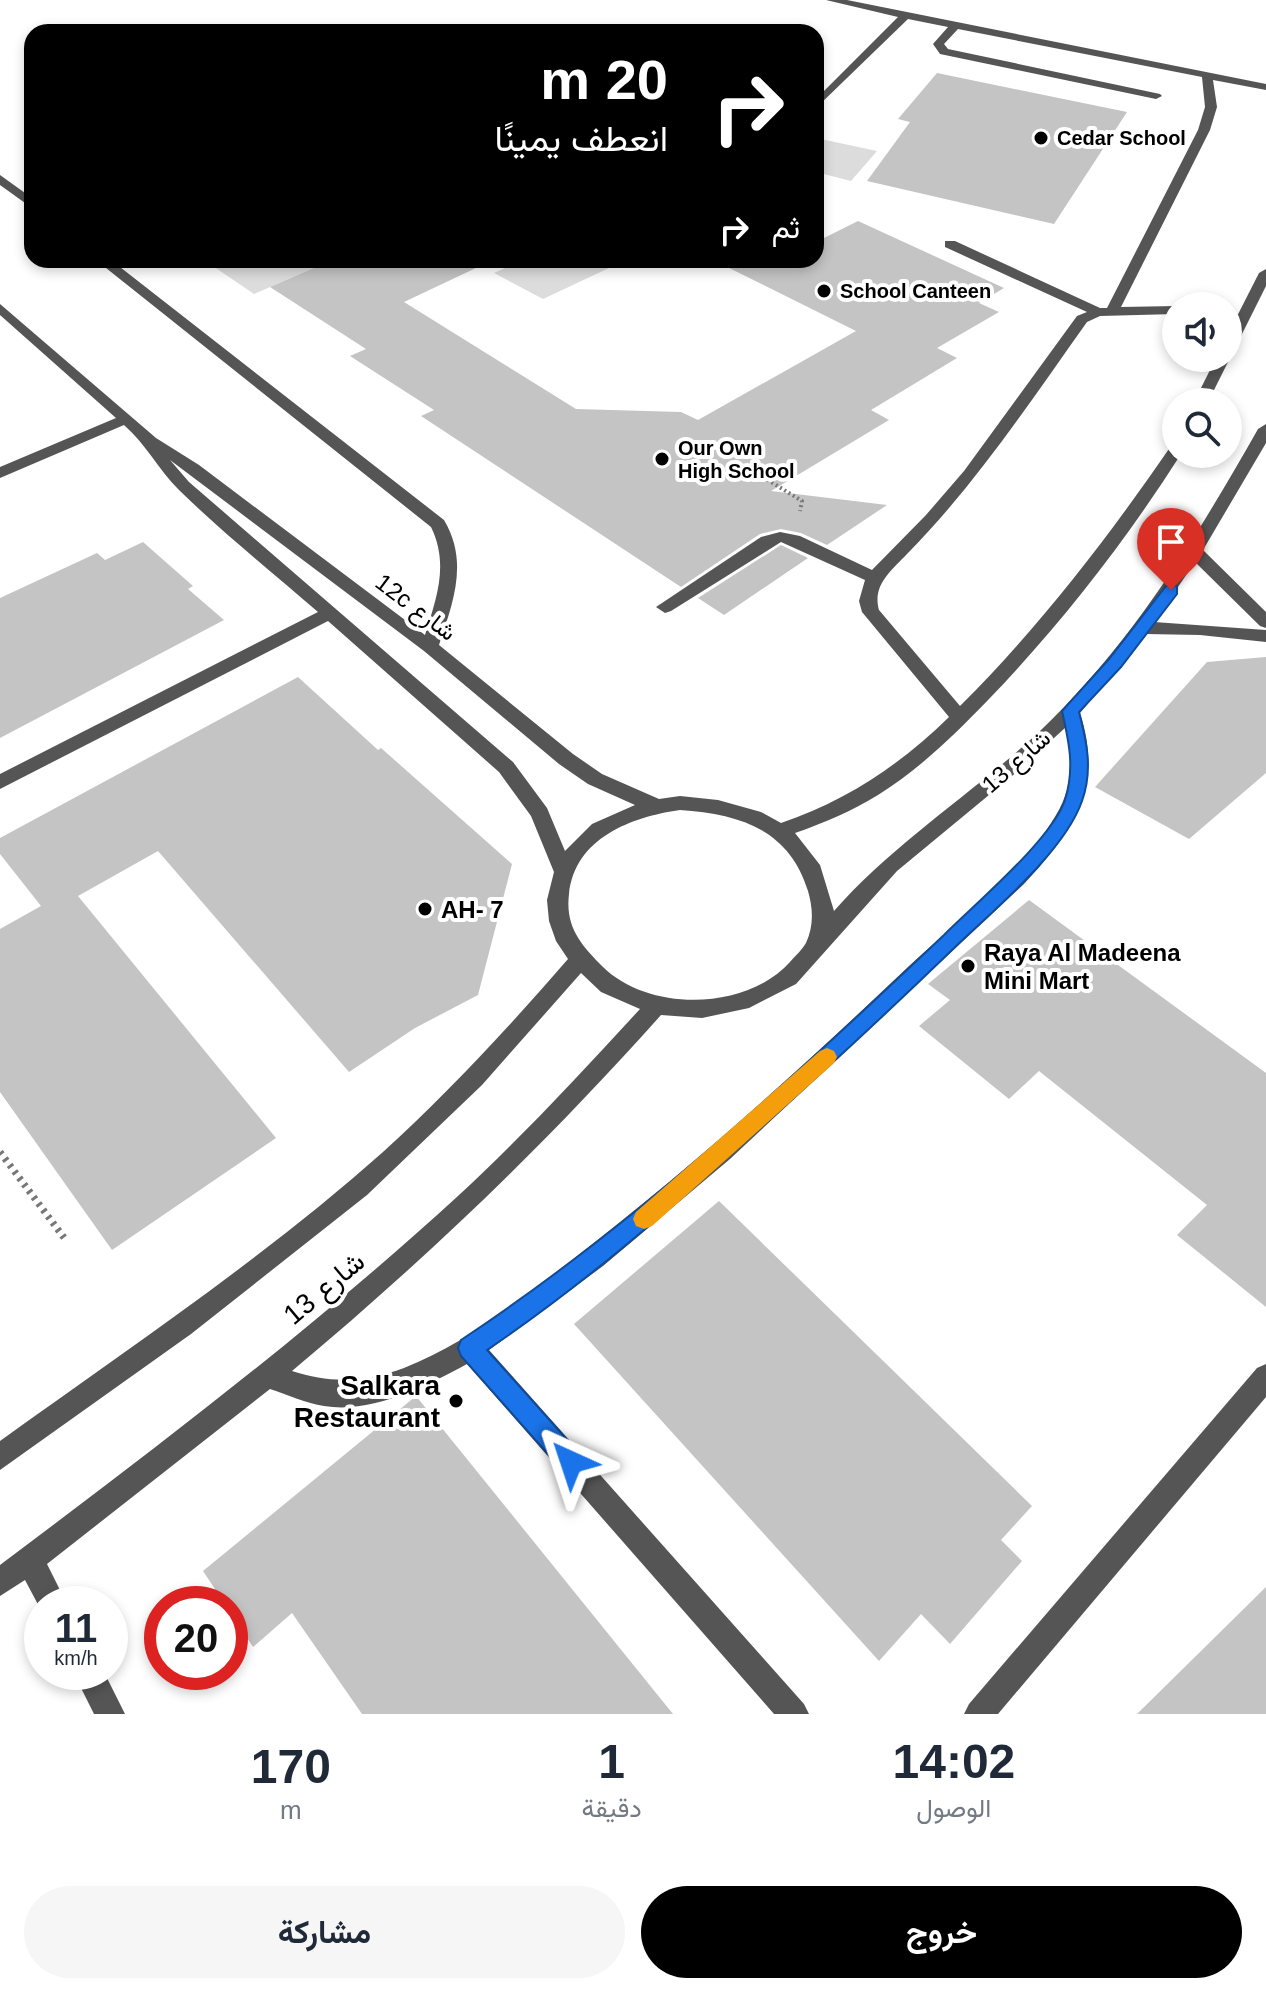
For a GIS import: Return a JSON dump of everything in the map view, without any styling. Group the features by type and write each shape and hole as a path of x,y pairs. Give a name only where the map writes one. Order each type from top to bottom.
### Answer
{"street":[{"path":"831,0 1266,87"},
{"path":"824,97 906,15"},
{"path":"955,25 938,44 944,52 1156,96"},
{"path":"1105,312 1204,130 1211,107 1207,75"},
{"path":"0,179 24,197"},
{"path":"950,244 1105,312"},
{"path":"113,268 438,524 449,542 452,563 430,647"},
{"path":"1242,320 1266,273"},
{"name":"12c شارع","path":"0,308 151,441 193,468 430,647 566,759 609,786 654,805"},
{"path":"960,718 871,612 868,601 874,578 932,519 970,474 1082,319 1105,312 1162,310"},
{"path":"0,473 125,419"},
{"name":"شارع 13","path":"814,947 902,854 1009,770 1070,711 1142,628 1196,553 1266,429"},
{"name":"12c شارع","path":"151,441 159,457 183,485 329,614 487,747 540,813 564,873"},
{"path":"780,831 832,812 884,783 960,718 1032,644 1092,573 1164,468"},
{"path":"665,607 767,541 780,537 794,540 874,578"},
{"path":"1196,553 1266,622"},
{"path":"0,782 329,614"},
{"path":"1142,628 1200,629 1266,636"},
{"path":"267,1375 327,1394 369,1389 411,1378 470,1348 544,1298 641,1222 870,1018 1022,871 1062,822 1073,801 1081,756 1070,711"},
{"path":"654,805 720,806 758,818 797,846 820,884 823,905 821,926 814,947 800,969 751,1000 699,1010 656,1006 612,988 579,961 565,940 558,918 557,895 564,873 577,850 598,830 633,811 654,805"},
{"path":"3,1448 205,1309 361,1185 484,1069 579,961"},
{"name":"شارع 13","path":"0,1582 267,1375 442,1226 594,1076 656,1006"},
{"path":"470,1348 794,1714"},
{"path":"979,1714 1260,1394"},
{"path":"30,1560 44,1586"},
{"path":"97,1690 110,1714"}],"path":[{"path":"763,477 780,487"},
{"path":"0,1152 65,1239"}],"shaded area":[{"path":"824,140 877,151 851,181 824,174"},
{"path":"216,268 314,268 254,294"},
{"path":"505,268 609,268 543,299 494,273"}],"building":[{"path":"937,73 1127,112 1054,224 867,181 910,122 898,119"},
{"path":"858,221 1004,288 979,303 999,312 937,348 957,358 871,410 889,420 771,491 887,505 827,545 801,533 781,529 760,534 681,587 421,416 434,410 350,356 366,349 270,287 314,268 476,268 404,302 576,409 681,412 698,420 856,331 729,268 824,268 824,238"},
{"path":"143,542 193,586 188,589 224,620 0,738 0,598 97,553 105,560"},
{"path":"781,545 808,558 724,615 698,598"},
{"path":"1266,657 1266,773 1189,839 1095,787 1207,662"},
{"path":"298,677 512,864 478,995 415,1028 349,1072 158,851 78,896 276,1138 112,1250 0,1092 0,929 41,906 0,854 0,838"},
{"path":"1029,900 1266,1073 1266,1307 1177,1235 1207,1205 1039,1071 1009,1099 919,1026 950,1000 928,984"},
{"path":"719,1201 1032,1506 1001,1540 1022,1561 950,1644 921,1614 879,1661 574,1324"},
{"path":"416,1396 673,1714 362,1714 292,1613 253,1647 248,1639 248,1586 213,1586 203,1571"},
{"path":"1266,1587 1266,1714 1137,1714"}],"slow traffic":[{"path":"644,1219 827,1057"}],"place":[{"name":"Cedar School","path":"1041,138"},
{"name":"School Canteen","path":"824,291"},
{"name":"Our Own High School","path":"662,459"},
{"name":"AH- 7","path":"425,909"},
{"name":"Raya Al Madeena Mini Mart","path":"968,966"},
{"name":"Salkara Restaurant","path":"456,1401"}],"route":[{"path":"571,1462 470,1348 544,1298 641,1222 870,1018 1022,871 1062,822 1080,778 1079,735 1070,711 1115,663 1171,590"}]}
